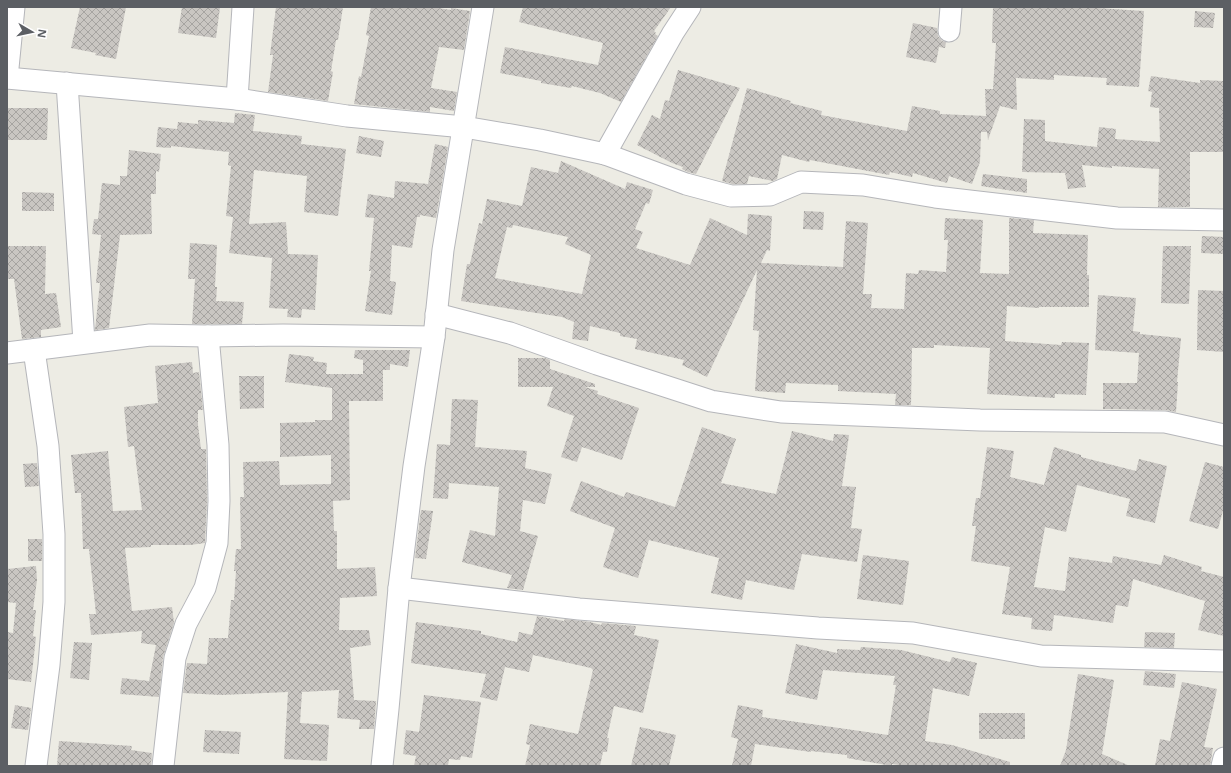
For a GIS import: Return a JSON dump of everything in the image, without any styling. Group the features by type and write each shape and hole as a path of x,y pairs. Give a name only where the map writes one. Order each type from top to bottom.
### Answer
{"street":[{"path":"14,7 7,78 237,99 347,116 464,127 540,140 605,154 686,184 731,196 770,195 801,182 863,185 935,197 1116,218 1224,220"},
{"path":"237,99 243,7"},
{"path":"382,766 399,588 414,466 434,337 443,250 483,7"},
{"path":"605,154 673,33 690,7"},
{"path":"949,31 951,7"},
{"path":"67,83 84,342"},
{"path":"436,314 510,333 597,364 712,401 781,412 980,420 1165,422 1224,435"},
{"path":"7,353 84,342 150,335 434,337"},
{"path":"163,766 176,658 186,624 205,588 217,543 219,501 218,445 208,336"},
{"path":"34,350 48,446 54,534 54,594 49,666 36,766"},
{"path":"399,588 579,609 818,628 912,633 1041,656 1224,661"},
{"path":"1222,766 1224,758"}],"building":[{"path":"80,7 126,7 116,59 71,48"},
{"path":"182,7 220,7 216,38 178,33"},
{"path":"276,7 343,7 331,71 333,72 328,101 268,92 273,55 270,55"},
{"path":"371,7 432,7 470,11 464,50 439,47 431,88 457,92 454,111 430,107 430,112 354,104 369,36 366,35"},
{"path":"523,7 671,7 654,31 658,36 621,102 600,93 572,86 571,88 541,83 541,81 500,73 505,47 598,65 603,43 519,22"},
{"path":"993,7 1097,7 1144,11 1139,87 1106,85 1107,78 1054,75 1054,80 1016,78 1017,110 1000,106 988,140 987,132 981,132 980,162 972,184 949,176 947,183 913,173 912,177 890,172 889,175 810,160 809,162 782,155 777,179 773,181 749,176 747,184 732,184 722,181 747,88 791,101 790,103 822,111 821,115 907,131 912,106 940,111 940,114 986,116 985,89 993,89 996,43 992,43"},
{"path":"1195,11 1215,13 1213,28 1194,27"},
{"path":"913,23 937,28 938,36 942,41 946,42 945,48 939,47 936,63 906,57"},
{"path":"678,70 740,88 696,174 688,172 682,169 683,167 637,145 652,115 660,119 665,100 669,101"},
{"path":"1151,76 1200,83 1200,80 1224,81 1224,152 1190,152 1190,207 1158,207 1159,169 1112,166 1112,168 1082,165 1086,187 1068,189 1065,173 1022,172 1024,119 1045,120 1045,141 1097,147 1099,127 1116,129 1115,139 1160,142 1159,108 1150,107 1152,92 1148,91"},
{"path":"8,108 48,108 47,140 8,140"},
{"path":"235,113 255,115 253,131 302,136 301,144 346,149 338,216 304,212 307,176 254,170 249,224 286,222 288,254 318,255 315,310 302,309 301,318 287,317 288,309 269,308 272,258 229,253 233,217 226,216 231,166 228,165 229,152 171,146 171,148 156,147 158,127 177,129 178,122 198,124 198,120 234,123"},
{"path":"359,136 384,141 381,157 356,153"},
{"path":"435,144 448,147 436,218 420,215 420,217 417,217 412,248 392,245 390,281 396,282 392,315 365,311 371,271 369,271 374,218 365,217 368,194 394,198 395,181 428,184"},
{"path":"129,150 161,154 159,172 156,171 156,194 151,194 152,234 120,235 109,328 95,330 100,283 96,283 101,235 92,234 94,219 98,219 102,183 120,185 120,176 127,176"},
{"path":"561,161 625,189 627,182 653,190 649,204 646,203 635,229 643,232 636,248 690,265 710,218 747,235 748,214 772,216 770,251 767,250 761,263 843,267 846,221 868,223 863,294 872,294 871,308 904,309 906,273 918,274 919,270 946,272 948,240 944,240 945,218 983,220 980,273 1009,274 1009,218 1034,220 1033,233 1088,235 1087,275 1089,275 1089,307 1039,308 1007,306 1005,341 1061,345 1062,342 1089,343 1086,395 1055,394 1055,398 987,394 990,348 934,345 934,348 912,348 911,405 895,405 896,394 838,391 838,385 786,383 785,393 755,391 759,331 753,330 757,270 707,377 682,365 684,360 635,349 637,339 620,336 620,333 590,326 588,341 572,339 574,322 562,317 461,301 467,264 470,264 479,223 482,224 487,199 522,206 531,167 558,173","holes":["513,225 568,237 565,244 591,255 582,294 495,278 507,227 512,228"]},
{"path":"983,174 1027,179 1027,193 981,186"},
{"path":"22,192 54,193 54,211 22,211"},
{"path":"804,211 824,212 823,230 803,229"},
{"path":"1202,236 1224,237 1224,254 1201,253"},
{"path":"190,243 217,245 215,287 217,287 216,301 244,302 242,324 192,324 195,279 188,279"},
{"path":"7,246 46,246 45,294 56,293 61,327 41,330 41,337 22,339 14,279 7,279"},
{"path":"1163,246 1191,246 1189,304 1161,303"},
{"path":"1198,290 1224,291 1224,352 1197,350"},
{"path":"1098,295 1136,298 1133,331 1140,332 1140,334 1181,338 1176,412 1165,410 1103,409 1103,383 1137,383 1139,353 1095,350"},
{"path":"355,350 410,350 408,367 390,364 390,370 383,370 383,401 349,401 350,500 333,501 334,531 337,531 337,569 375,567 377,596 340,598 339,630 369,630 371,645 350,648 354,700 376,701 374,729 359,729 360,720 337,718 339,690 302,692 300,723 329,725 327,761 284,759 288,692 221,695 183,693 187,663 207,664 209,638 228,638 231,600 234,600 236,549 241,549 240,497 244,497 243,462 279,461 280,485 331,484 331,455 280,457 280,423 332,420 332,388 285,382 289,354 314,357 313,361 327,363 326,374 363,374 363,360 354,358"},
{"path":"518,358 545,358 550,360 550,369 595,384 595,387 585,387 598,391 597,394 639,408 622,460 582,447 577,462 561,457 574,416 547,406 553,387 518,387"},
{"path":"192,362 193,373 199,372 203,410 198,410 198,425 201,449 206,449 207,501 205,543 190,545 151,545 151,547 125,548 132,611 172,607 174,623 163,657 159,697 120,694 122,678 149,681 156,645 141,643 142,631 91,635 89,614 96,614 89,549 83,549 81,493 75,493 71,455 108,451 113,511 142,510 134,446 128,447 124,407 158,403 155,366"},
{"path":"239,376 264,376 264,408 240,409"},
{"path":"452,399 478,400 475,447 527,451 525,468 552,474 545,504 523,500 520,531 538,536 523,590 507,588 512,575 462,562 470,530 495,536 499,487 449,483 448,499 433,498 437,444 450,445"},
{"path":"702,427 736,439 721,483 776,494 792,431 833,441 834,434 849,435 842,486 856,487 851,528 862,529 857,562 802,554 794,590 746,580 742,600 711,593 719,558 649,540 638,578 603,567 615,528 570,511 581,481 624,497 626,492 675,507"},
{"path":"987,447 1014,451 1010,477 1044,485 1054,447 1081,455 1081,457 1136,471 1139,459 1167,466 1155,523 1126,516 1130,499 1077,485 1066,532 1045,527 1034,587 1065,591 1069,557 1112,563 1113,556 1161,565 1164,555 1202,567 1201,571 1224,577 1224,636 1198,630 1205,601 1133,579 1128,607 1116,605 1113,623 1054,615 1052,631 1031,629 1032,618 1002,614 1010,567 971,561 976,526 972,526 976,498 980,498"},
{"path":"1205,462 1224,467 1224,507 1218,529 1189,521"},
{"path":"37,463 39,486 25,487 23,464"},
{"path":"421,510 433,511 426,559 415,558"},
{"path":"28,539 42,539 42,561 28,561"},
{"path":"863,555 909,561 903,605 857,599"},
{"path":"36,566 37,580 33,610 36,610 33,636 36,637 31,682 7,679 7,632 13,633 16,603 7,602 7,569"},
{"path":"537,616 564,621 565,619 590,622 601,625 602,623 636,626 634,635 659,640 643,713 614,706 607,738 609,738 607,752 603,752 600,766 525,766 530,745 526,744 530,724 578,734 593,670 591,668 533,655 529,672 505,667 497,701 480,697 486,674 411,663 416,622 481,631 481,634 517,642 519,632 532,635"},
{"path":"1145,632 1175,633 1174,648 1144,647"},
{"path":"74,642 92,643 89,680 70,678"},
{"path":"796,644 837,653 837,649 860,650 861,647 901,650 950,662 952,657 977,663 969,696 933,688 925,741 952,745 1010,762 1010,766 906,766 892,764 892,766 847,758 847,755 811,752 755,744 751,766 732,766 738,739 731,737 738,705 763,710 762,717 888,735 896,685 893,685 895,676 823,670 817,700 785,693"},
{"path":"1145,671 1176,674 1174,688 1143,685"},
{"path":"1078,674 1114,680 1102,754 1130,766 1060,766 1066,750"},
{"path":"1182,682 1217,689 1204,747 1213,748 1210,766 1155,766 1160,739 1170,741"},
{"path":"424,695 481,702 472,758 461,756 460,760 449,759 448,766 414,766 416,756 403,754 406,730 419,732"},
{"path":"15,705 31,708 28,730 11,728"},
{"path":"979,713 1025,713 1025,739 979,739"},
{"path":"640,727 676,735 669,766 631,766"},
{"path":"205,730 241,732 239,754 203,752"},
{"path":"59,741 132,746 131,750 152,753 151,766 57,766"}]}
